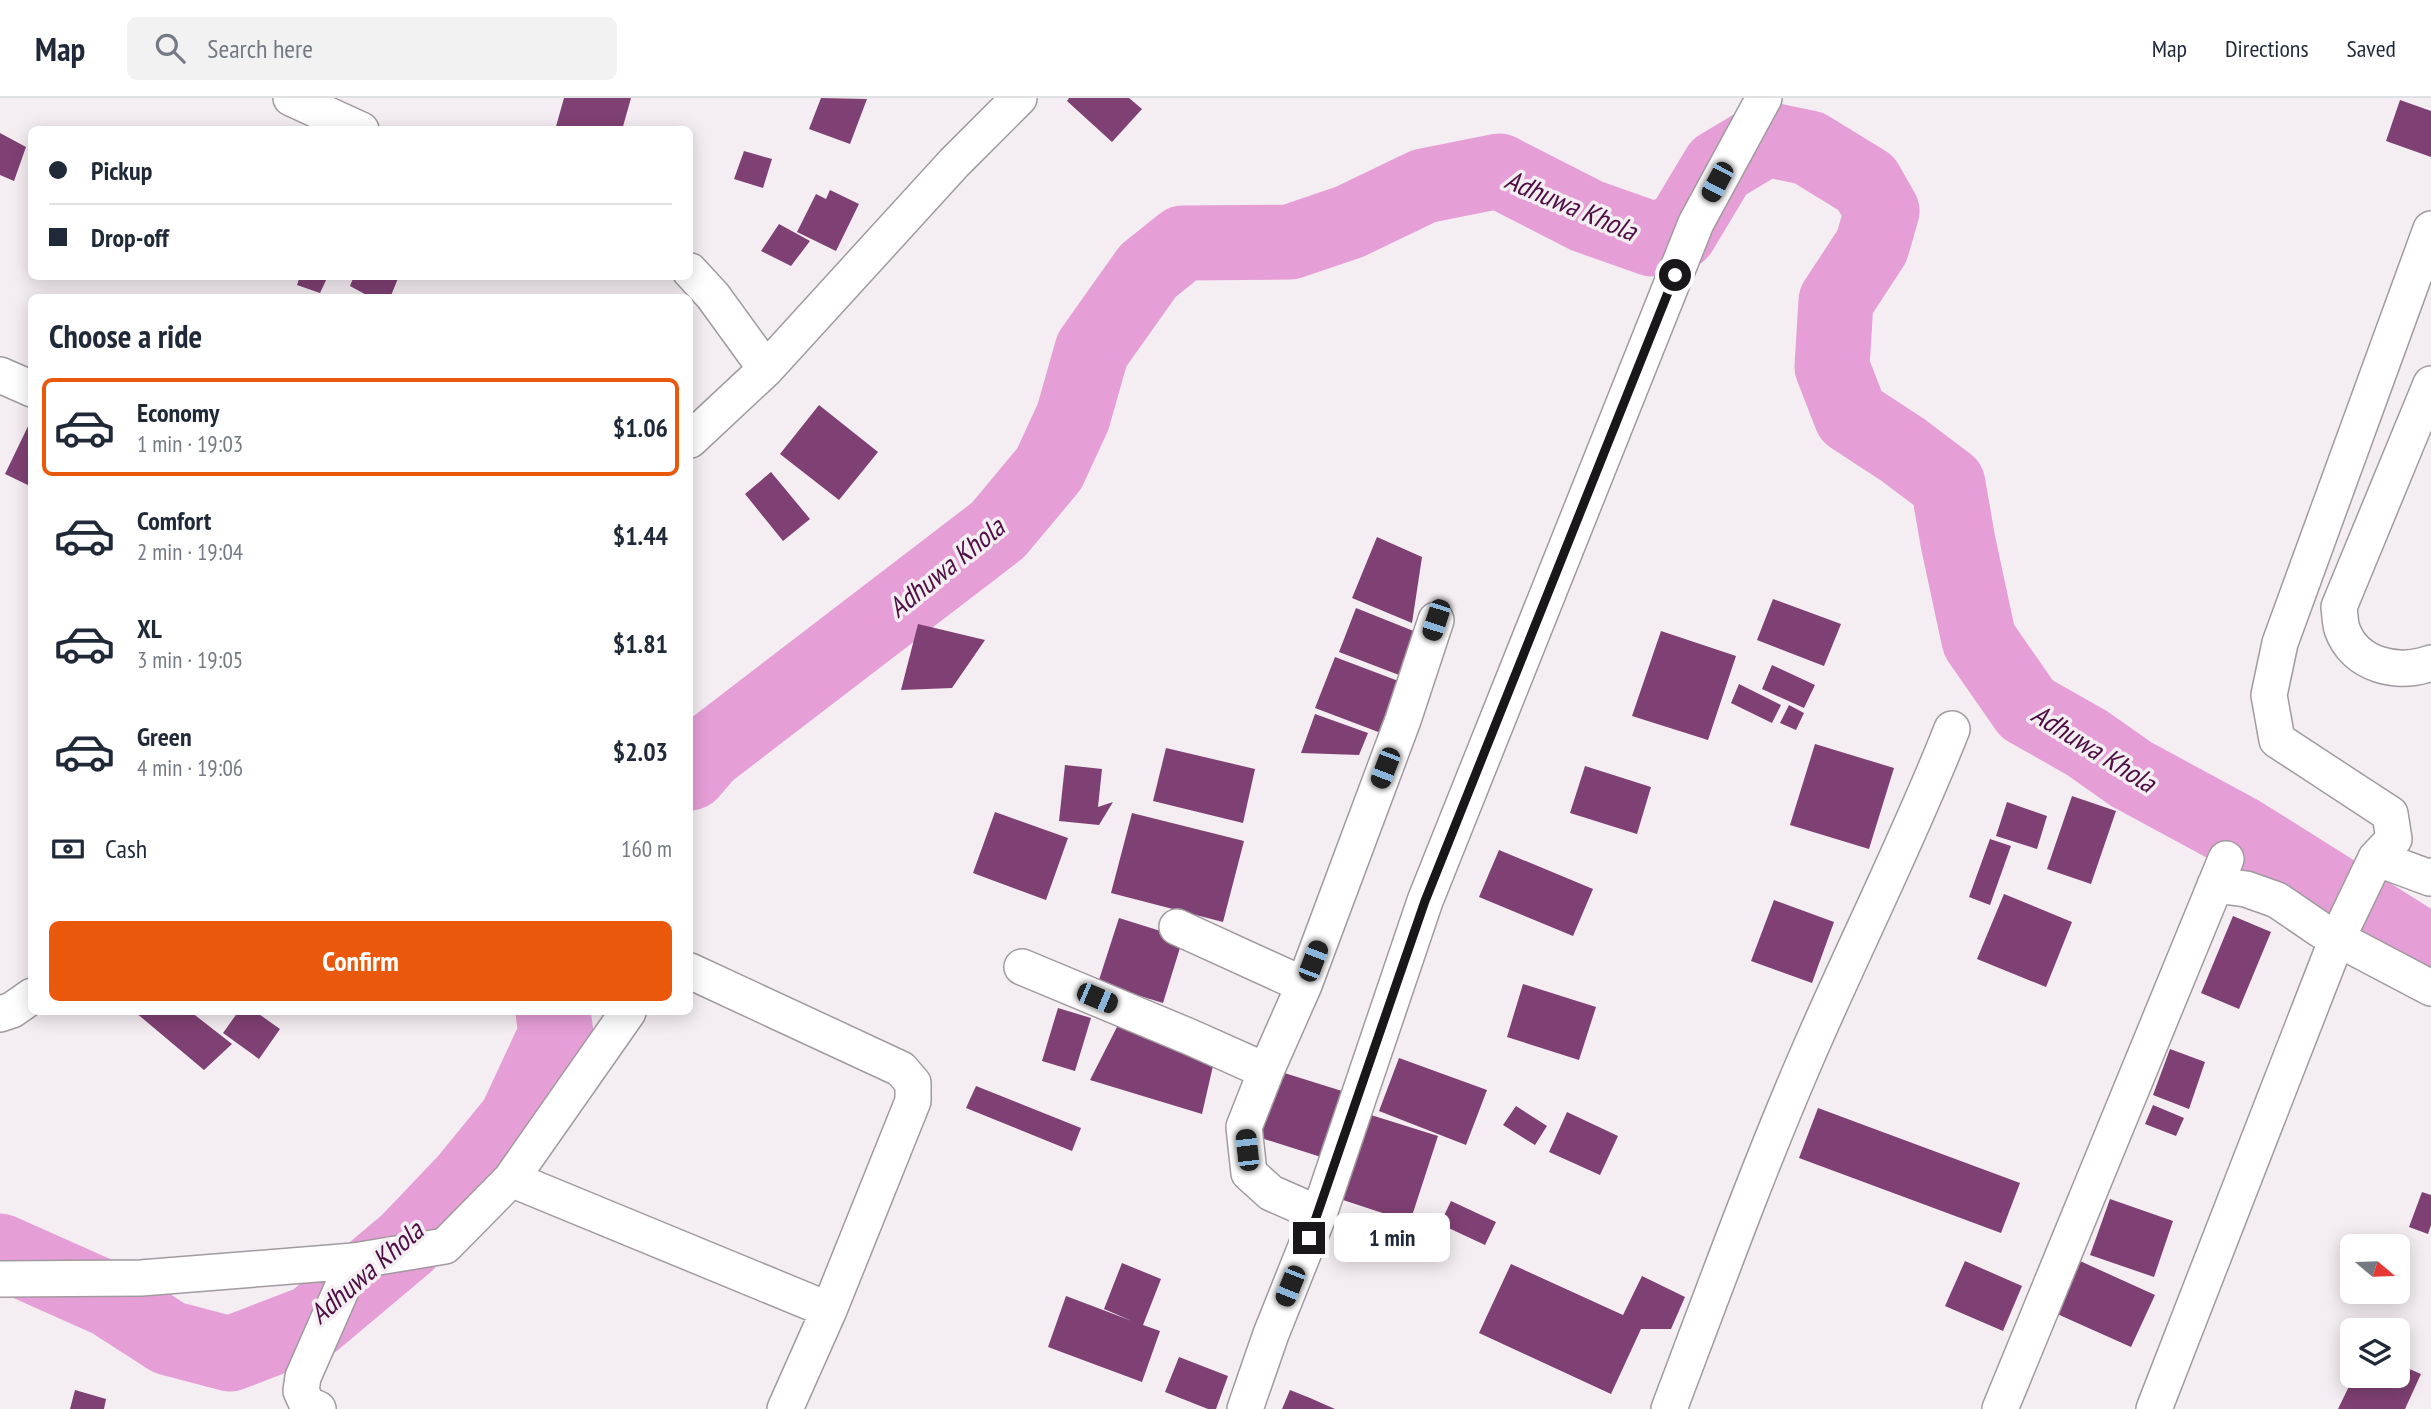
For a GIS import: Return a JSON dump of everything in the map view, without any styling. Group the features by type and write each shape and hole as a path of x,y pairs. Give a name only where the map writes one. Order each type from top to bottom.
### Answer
{"street":[{"path":"291,98 352,126"},
{"path":"693,437 766,369 954,163 1019,98"},
{"path":"1245,1409 1271,1334 1319,1214 1425,901 1696,223 1764,98"},
{"path":"2154,1409 2340,932 2373,866 2394,839 2390,814 2277,740 2269,695 2280,643 2431,229"},
{"path":"693,274 713,296 766,369"},
{"path":"0,375 28,387"},
{"path":"2431,384 2339,607 2342,628 2352,647 2370,661 2390,668 2410,668 2431,663"},
{"path":"1319,1214 1271,1193 1249,1173 1244,1127 1304,985 1403,720 1436,620"},
{"path":"1670,1409 1803,1065 1924,798 1952,729"},
{"path":"2373,866 2430,878 2431,876"},
{"path":"2000,1409 2220,872 2246,889 2277,900 2307,921 2340,932 2431,989"},
{"path":"1177,927 1304,985"},
{"path":"1022,967 1266,1071"},
{"path":"693,972 901,1069 913,1083 913,1101 829,1310 785,1409"},
{"path":"0,1014 12,1010 28,999"},
{"path":"0,1279 141,1278 354,1261 445,1246 511,1180 626,1015"},
{"path":"511,1180 829,1310"},
{"path":"318,1409 307,1404 301,1391 303,1377 354,1261"}],"building":[{"path":"564,98 631,98 623,126 556,126"},
{"path":"821,98 867,99 850,144 809,129"},
{"path":"1069,98 1129,98 1142,109 1112,142 1067,101"},
{"path":"2400,100 2431,111 2431,157 2386,141"},
{"path":"0,133 26,147 14,181 0,175"},
{"path":"744,151 772,159 763,188 734,179"},
{"path":"830,190 859,204 836,251 797,232 816,194 826,199"},
{"path":"779,224 810,241 791,266 761,251"},
{"path":"299,280 326,280 320,293 297,285"},
{"path":"352,280 397,280 392,294 365,294 350,286"},
{"path":"819,405 878,452 839,500 780,454"},
{"path":"28,426 28,485 5,474"},
{"path":"771,472 810,519 783,541 745,494"},
{"path":"1377,537 1422,557 1412,623 1352,598"},
{"path":"1773,599 1841,624 1824,666 1757,640"},
{"path":"1356,608 1416,632 1399,675 1339,652"},
{"path":"918,624 985,640 952,688 901,690"},
{"path":"1661,631 1736,656 1708,740 1632,716"},
{"path":"1335,657 1401,682 1381,733 1315,708"},
{"path":"1772,665 1815,685 1804,708 1762,689"},
{"path":"1739,684 1781,705 1772,723 1731,703"},
{"path":"1789,705 1804,713 1796,730 1780,723"},
{"path":"1315,714 1368,733 1359,755 1301,753"},
{"path":"1815,744 1894,768 1869,849 1790,825"},
{"path":"1166,748 1255,769 1243,823 1153,801"},
{"path":"1065,765 1102,769 1098,807 1113,802 1099,825 1059,821"},
{"path":"1585,766 1651,787 1637,834 1570,813"},
{"path":"2072,796 2116,811 2091,884 2047,869"},
{"path":"2007,802 2047,816 2037,849 1996,836"},
{"path":"995,812 1068,838 1046,900 973,873"},
{"path":"1132,813 1244,841 1223,922 1111,893"},
{"path":"1990,839 2011,846 1990,905 1969,897"},
{"path":"1499,850 1593,889 1573,936 1479,897"},
{"path":"2004,894 2072,922 2046,987 1977,959"},
{"path":"1774,900 1834,922 1812,983 1751,961"},
{"path":"2233,916 2271,932 2239,1009 2201,993"},
{"path":"1119,918 1183,938 1163,1003 1098,983"},
{"path":"1523,984 1596,1007 1579,1060 1507,1037"},
{"path":"1058,1008 1091,1018 1075,1071 1042,1061"},
{"path":"139,1015 195,1015 232,1044 204,1070"},
{"path":"236,1015 260,1015 280,1029 259,1059 223,1033"},
{"path":"1118,1025 1215,1057 1202,1114 1090,1080"},
{"path":"2170,1049 2205,1062 2189,1109 2153,1095"},
{"path":"1399,1058 1487,1090 1466,1145 1379,1111"},
{"path":"1278,1071 1342,1091 1321,1157 1258,1137"},
{"path":"976,1086 1081,1128 1072,1151 966,1108"},
{"path":"2153,1105 2184,1118 2176,1136 2145,1124"},
{"path":"1516,1106 1547,1126 1535,1145 1503,1125"},
{"path":"1818,1108 2020,1183 2001,1233 1799,1158"},
{"path":"1567,1112 1618,1136 1600,1175 1549,1152"},
{"path":"1371,1115 1438,1136 1410,1222 1343,1200"},
{"path":"2422,1192 2431,1195 2431,1225 2428,1234 2409,1227"},
{"path":"2110,1199 2173,1221 2154,1277 2090,1255"},
{"path":"1451,1201 1496,1222 1485,1245 1440,1224"},
{"path":"2069,1256 2155,1295 2131,1347 2046,1309"},
{"path":"1965,1261 2022,1286 2003,1331 1945,1306"},
{"path":"1122,1263 1161,1279 1143,1325 1160,1331 1142,1382 1048,1347 1066,1296 1132,1321 1104,1309"},
{"path":"1511,1264 1623,1315 1642,1276 1685,1297 1671,1329 1641,1329 1611,1394 1479,1333"},
{"path":"1179,1357 1228,1376 1216,1409 1208,1409 1165,1392"},
{"path":"2410,1369 2421,1374 2405,1409 2338,1409 2348,1388 2410,1388"},
{"path":"75,1390 106,1399 104,1409 70,1409"},
{"path":"1290,1390 1310,1398 1335,1409 1282,1409"}],"waterway":[{"name":"Adhuwa Khola","path":"693,769 707,753 998,530 1049,469 1073,417 1092,350 1148,271 1183,243 1290,242 1349,222 1424,186 1499,171 1587,216 1652,239 1680,232 1719,167 1766,139 1809,148 1866,183 1882,211 1872,246 1836,301 1832,367 1851,416 1948,484 1979,640 2027,709 2087,743 2131,774 2240,833 2420,946 2431,948"},
{"name":"Adhuwa Khola","path":"0,1251 110,1300 169,1338 230,1354 313,1322 407,1243 467,1180 516,1120 556,1034 553,1015"}],"route":[{"path":"1309,1238 1425,901 1675,275"}]}
